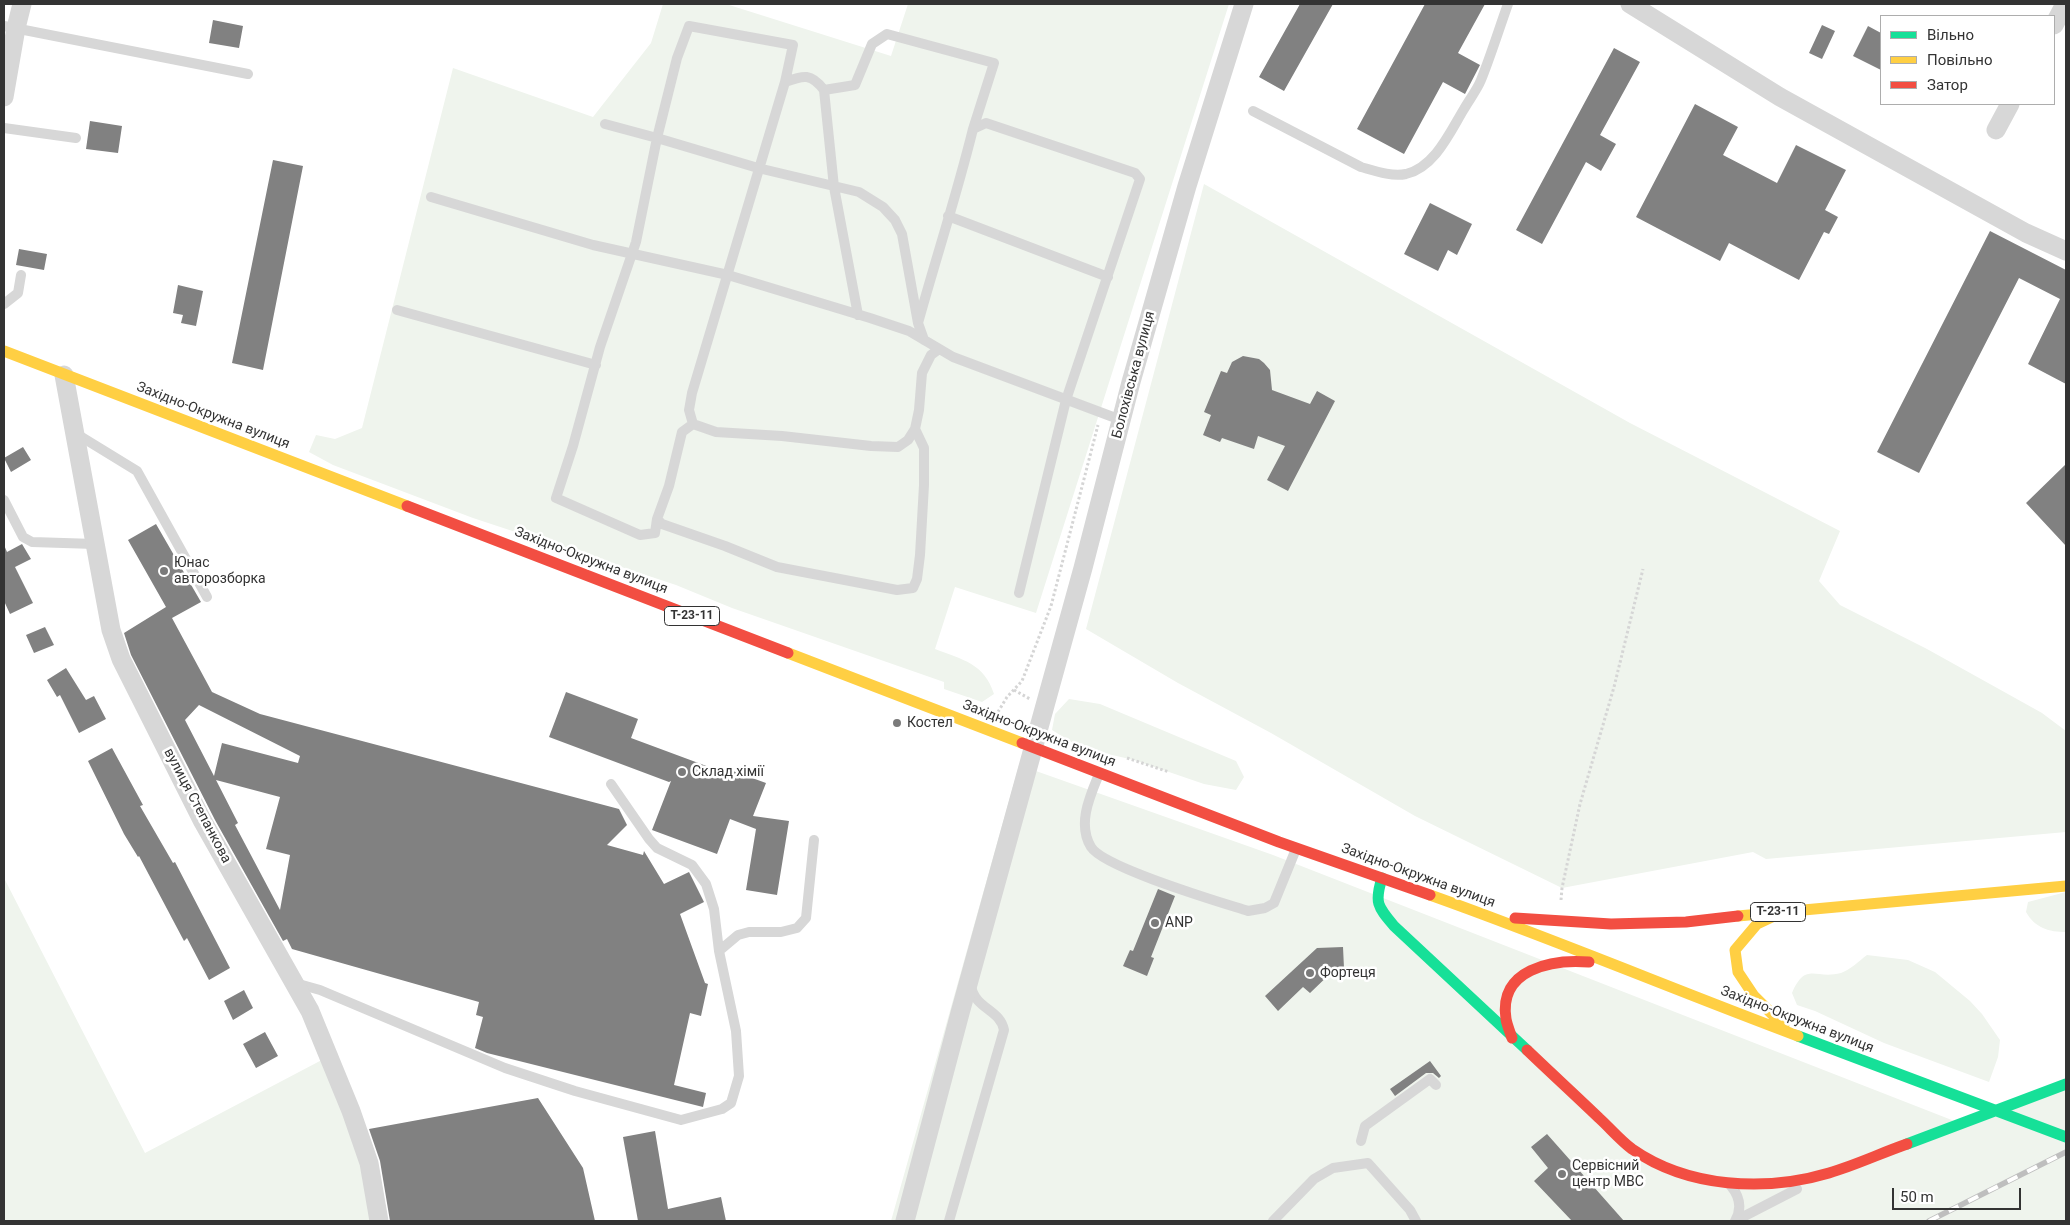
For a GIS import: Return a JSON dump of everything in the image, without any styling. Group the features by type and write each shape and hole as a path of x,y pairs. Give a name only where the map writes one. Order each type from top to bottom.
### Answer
{"main road":[{"name":"Західно-Окружна вулиця","path":"4,351 942,714 1297,848 1489,916 1617,967 2066,1137"},
{"path":"1382,878 1375,898 1377,906 1394,926 1631,1148 1656,1164 1679,1173 1741,1183 1777,1183 1800,1180 1830,1173 2066,1084"},
{"name":"Т-23-11","path":"1489,916 1612,924 1686,922 2066,886"},
{"path":"1790,1032 1754,996 1738,972 1735,950 1751,927 1767,917 1808,909"},
{"path":"1512,1038 1507,1025 1508,996 1516,982 1526,971 1538,965 1557,960 1583,961 1617,967"}],"street":[{"path":"4,97 10,27 22,4"},
{"name":"Болохівська вулиця","path":"905,1221 960,1013 1083,568 1121,420 1187,186 1244,4"},
{"path":"1630,4 1780,97 2026,233 2066,251"},
{"path":"2055,23 2066,4"},
{"path":"1996,130 2009,105"},
{"name":"вулиця Степанкова","path":"64,374 111,630 122,659 202,820 310,1011 352,1111 369,1163 379,1221"}],"lane":[{"path":"1252,111 1361,167 1394,174 1406,174 1414,171 1425,164 1444,142 1480,82 1508,4"},
{"path":"689,26 793,45 785,82 692,393 689,410 693,424 682,432 669,486 657,519 655,533 640,535 556,498 640,223 656,138 677,58 689,26"},
{"path":"10,27 248,74"},
{"path":"824,90 856,85 872,44 887,34 994,63 973,129 962,175 948,216 918,323"},
{"path":"785,82 807,76 816,80 824,90 834,187 858,315"},
{"path":"973,129 986,123 1135,173 1140,179 1066,400 1020,593"},
{"path":"605,124 758,168 859,192 883,207 895,220 902,234 918,323 924,340"},
{"path":"4,128 76,138"},
{"path":"431,197 592,244 728,275 909,331 953,357 1121,420"},
{"path":"948,216 1108,277"},
{"path":"4,304 18,293 21,275"},
{"path":"397,310 596,364"},
{"path":"693,424 716,432 898,447 908,440 915,429 919,410 922,372 931,355 939,349"},
{"path":"657,519 662,524 778,567 897,590 913,588 917,579 920,555 924,485 924,448 915,429"},
{"path":"75,433 137,471 207,597"},
{"path":"4,500 24,536 32,542 96,544"},
{"path":"1099,773 1088,801 1085,818 1086,833 1091,848 1115,865 1248,911 1265,908 1274,902 1297,848"},
{"path":"293,983 320,990 504,1068 624,1106 681,1120 722,1109 731,1103 739,1076 736,1031 719,951 714,909 706,884 692,865 657,848 611,784"},
{"path":"719,951 738,936 748,932 781,932 797,928 806,918 814,840"},
{"path":"948,1221 1004,1030 998,1016 974,998 970,977"},
{"path":"960,1013 968,1006 980,1004"},
{"path":"1361,1141 1365,1126 1388,1107 1430,1079 1436,1085"},
{"path":"1273,1221 1314,1180 1333,1168 1368,1163 1410,1210 1416,1221"},
{"path":"1735,1221 1830,1173"},
{"path":"1721,1181 1732,1187 1737,1195 1739,1210 1735,1221"}],"path":[{"path":"997,714 1022,681 1051,606 1102,414"},
{"path":"1560,921 1562,888 1580,804 1614,687 1643,569"},
{"path":"1014,690 1044,708"},
{"path":"1125,758 1168,772"}],"shaded area":[{"path":"663,4 726,4 891,56 908,4 1229,4 1036,613 955,587 935,649 971,664 984,675 994,694 982,702 944,689 944,682 732,608 676,585 473,518 333,465 309,452 316,435 335,439 362,428 453,68 593,117 651,43"},
{"path":"1204,184 1630,423 1840,531 1819,581 1840,605 1927,649 2042,713 2066,731 2066,832 1766,859 1753,852 1562,888 1415,816 1086,629"},
{"path":"1069,699 1100,704 1236,761 1244,777 1236,790 1204,784 1134,760 1081,748 1052,730 1055,714"},
{"path":"1019,765 1273,855 1962,1124 2066,1084 2066,1221 891,1221"},
{"path":"4,878 145,1153 337,1052 375,1221 4,1221"},
{"path":"2066,892 2066,932 2043,928 2034,922 2026,912 2028,902"},
{"path":"1867,955 1908,960 1935,972 1970,1001 1982,1014 2000,1040 1998,1057 1989,1082 1884,1043 1815,1011 1797,1005 1792,993 1802,977 1807,974 1832,975 1844,972"}],"building":[{"path":"1300,4 1333,4 1284,91 1259,77"},
{"path":"1425,4 1485,4 1458,53 1480,65 1465,94 1443,82 1404,154 1357,129"},
{"path":"213,20 243,26 239,48 209,43"},
{"path":"1822,25 1835,31 1822,59 1809,53"},
{"path":"1868,26 1880,32 1880,70 1853,56"},
{"path":"1614,48 1640,62 1600,135 1616,144 1601,171 1586,162 1542,244 1516,230"},
{"path":"1695,104 1738,127 1723,155 1777,183 1796,145 1846,170 1825,210 1838,217 1829,234 1824,232 1799,280 1729,243 1720,261 1636,217"},
{"path":"90,121 122,126 118,153 86,149"},
{"path":"273,160 303,166 263,370 232,363"},
{"path":"1430,203 1472,224 1457,255 1448,250 1438,271 1404,254"},
{"path":"1990,231 2066,270 2066,384 2028,364 2060,299 2019,278 1919,473 1877,452"},
{"path":"19,249 47,254 44,270 16,265"},
{"path":"178,285 203,291 196,326 181,323 183,315 173,313"},
{"path":"1243,356 1259,359 1270,370 1272,390 1310,404 1317,391 1335,401 1288,491 1267,480 1285,446 1258,436 1254,449 1222,438 1220,442 1203,435 1211,415 1204,412 1221,371 1227,373 1232,362"},
{"path":"23,447 31,460 11,472 4,458"},
{"path":"2066,464 2066,546 2026,503"},
{"path":"156,524 201,602 172,618 212,692 260,714 619,809 627,825 607,845 643,855 644,851 664,884 689,872 704,902 680,914 705,983 708,984 701,1016 690,1013 674,1085 706,1093 703,1107 487,1053 475,1048 483,1017 476,1015 479,1002 292,949 287,939 283,941 215,820 131,655 124,633 166,607 128,540","holes":["199,705 300,756 298,763 222,743 214,776 185,720","216,780 280,797 266,849 290,855 280,910 235,825 238,823"]},
{"path":"22,544 31,559 15,567 33,603 10,614 4,601 4,545 7,552"},
{"path":"45,627 54,645 34,653 26,635"},
{"path":"66,668 86,700 94,696 106,719 79,733 60,695 57,697 47,680"},
{"name":"Склад хімії","path":"566,692 638,719 631,738 728,774 730,770 766,783 753,816 789,821 777,895 746,890 756,829 730,819 717,854 652,830 671,781 669,782 549,737"},
{"path":"112,748 143,805 140,806 173,863 175,862 230,968 209,980 187,938 184,941 139,856 124,834 88,761"},
{"name":"ANP","path":"1158,889 1175,896 1151,957 1154,958 1147,976 1123,966 1130,950 1133,951"},
{"path":"1343,947 1344,968 1335,969 1310,993 1303,987 1278,1011 1265,996 1317,948"},
{"path":"244,990 253,1008 233,1020 224,1001"},
{"path":"265,1032 278,1056 256,1068 243,1044"},
{"path":"1430,1061 1441,1076 1439,1078 1433,1073 1426,1073 1395,1096 1390,1089"},
{"path":"538,1098 583,1168 595,1221 390,1221 380,1161 369,1129"},
{"path":"655,1131 668,1209 721,1197 726,1221 638,1221 623,1137"},
{"name":"Сервісний центр МВС","path":"1547,1134 1624,1221 1572,1221 1534,1181 1548,1168 1531,1147"}],"railway":[{"path":"1929,1221 2066,1152"}],"traffic: fast":[{"path":"1382,878 1378,893 1379,904 1384,914 1394,926 1527,1050"},
{"path":"1798,1036 2066,1137"},
{"path":"1907,1144 2066,1084"}],"traffic: slow":[{"path":"4,351 407,506"},
{"path":"788,653 1022,743"},
{"path":"1738,916 2066,886"},
{"path":"1430,895 1523,929 1798,1036"},
{"path":"1776,915 1757,924 1735,950 1738,972 1754,996 1784,1026"}],"traffic: jam":[{"path":"407,506 788,653"},
{"path":"1022,743 1279,842 1430,895"},
{"path":"1515,918 1611,924 1686,922 1738,916"},
{"path":"1512,1038 1506,1019 1506,1002 1510,989 1519,978 1544,966 1559,963 1589,962"},
{"path":"1527,1050 1632,1149 1654,1162 1677,1172 1702,1179 1753,1184 1779,1183 1804,1179 1839,1170 1907,1144"}],"place":[{"name":"Юнас авторозборка","path":"164,571"},
{"name":"Костел","path":"897,723"},
{"name":"Склад хімії","path":"682,772"},
{"name":"ANP","path":"1155,923"},
{"name":"Фортеця","path":"1310,973"},
{"name":"Сервісний центр МВС","path":"1562,1174"}]}
